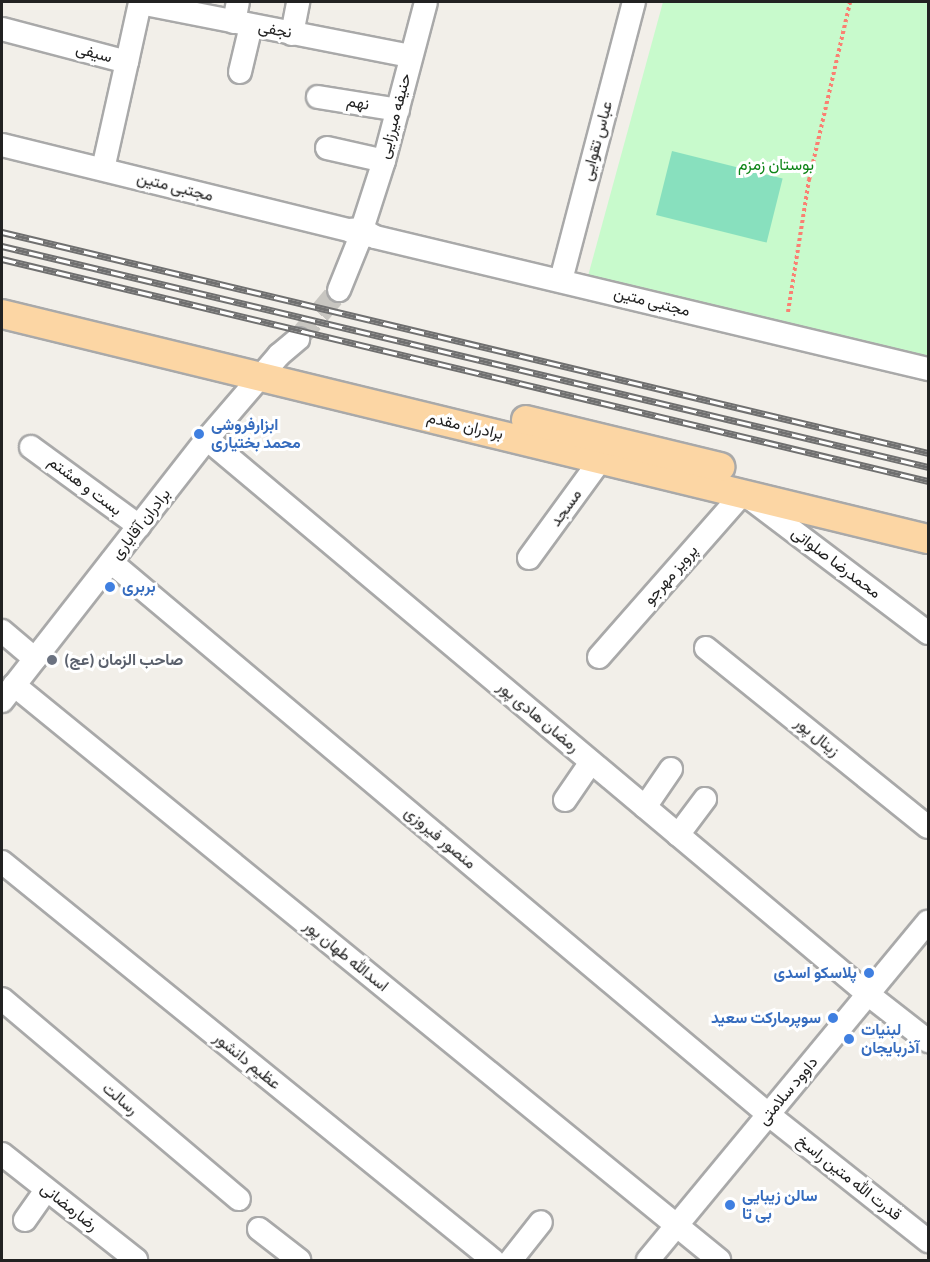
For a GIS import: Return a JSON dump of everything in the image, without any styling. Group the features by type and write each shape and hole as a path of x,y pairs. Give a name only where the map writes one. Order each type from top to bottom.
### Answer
{"main road":[{"name":"برادران مقدم","path":"5,315 611,440 928,520"},
{"name":"برادران مقدم","path":"267,370 602,458 928,539"}],"street":[{"name":"نجفی","path":"139,2 241,17 292,34 411,56"},
{"name":"سیفی","path":"2,28 128,62 139,2"},
{"path":"292,34 298,2"},
{"name":"حنیفه میرزایی","path":"339,290 361,233 384,161 426,2"},
{"name":"عباس تقوایی","path":"561,280 634,2"},
{"path":"240,72 241,17"},
{"path":"103,169 128,62"},
{"name":"نهم","path":"318,97 398,110"},
{"name":"مجتبی متین","path":"2,145 928,369"},
{"path":"327,148 384,161"},
{"name":"برادران آقایاری","path":"8,693 207,439 267,370 298,339"},
{"name":"رمضان هادی پور","path":"207,439 869,995 928,1041"},
{"name":"بست و هشتم","path":"32,447 139,526"},
{"name":"مسجد","path":"529,558 602,458"},
{"name":"محمدرضا صلواتی","path":"743,493 928,633"},
{"name":"پرویز مهرجو","path":"598,657 743,493"},
{"name":"منصور فیروزی","path":"111,562 769,1115"},
{"path":"2,631 35,659"},
{"name":"زینال پور","path":"706,648 928,827"},
{"name":"اسدالله طهان پور","path":"8,693 718,1260"},
{"path":"565,800 591,762"},
{"path":"645,807 671,769"},
{"path":"678,835 705,799"},
{"name":"عظیم دانشور","path":"2,862 492,1260"},
{"name":"داوود سلامتی","path":"648,1260 928,923"},
{"name":"رسالت","path":"2,999 239,1199"},
{"name":"قدرت الله متین راسخ","path":"769,1115 928,1240"},
{"name":"رضارمضانی","path":"2,1154 136,1260"},
{"path":"25,1220 46,1190"},
{"path":"511,1260 541,1222"},
{"path":"259,1229 298,1260"}],"path":[{"path":"784,334 808,180 850,2"}],"green space":[{"name":"بوستان زمزم","path":"663,2 928,2 928,359 588,276"},
{"path":"672,151 783,179 767,243 656,215"}],"tunnel":[{"path":"298,339 339,290"}],"railway":[{"path":"2,232 928,453"},
{"path":"2,246 928,467"},
{"path":"2,259 928,481"}],"place":[{"name":"ابزارفروشی محمد بختیاری","path":"199,434"},
{"name":"بربری","path":"110,587"},
{"name":"صاحب الزمان (عج)","path":"52,660"},
{"name":"پلاسکو اسدی","path":"869,973"},
{"name":"سوپرمارکت سعید","path":"833,1018"},
{"name":"لبنیات آذربایجان","path":"849,1039"},
{"name":"سالن زیبایی بی تا","path":"730,1205"}]}
